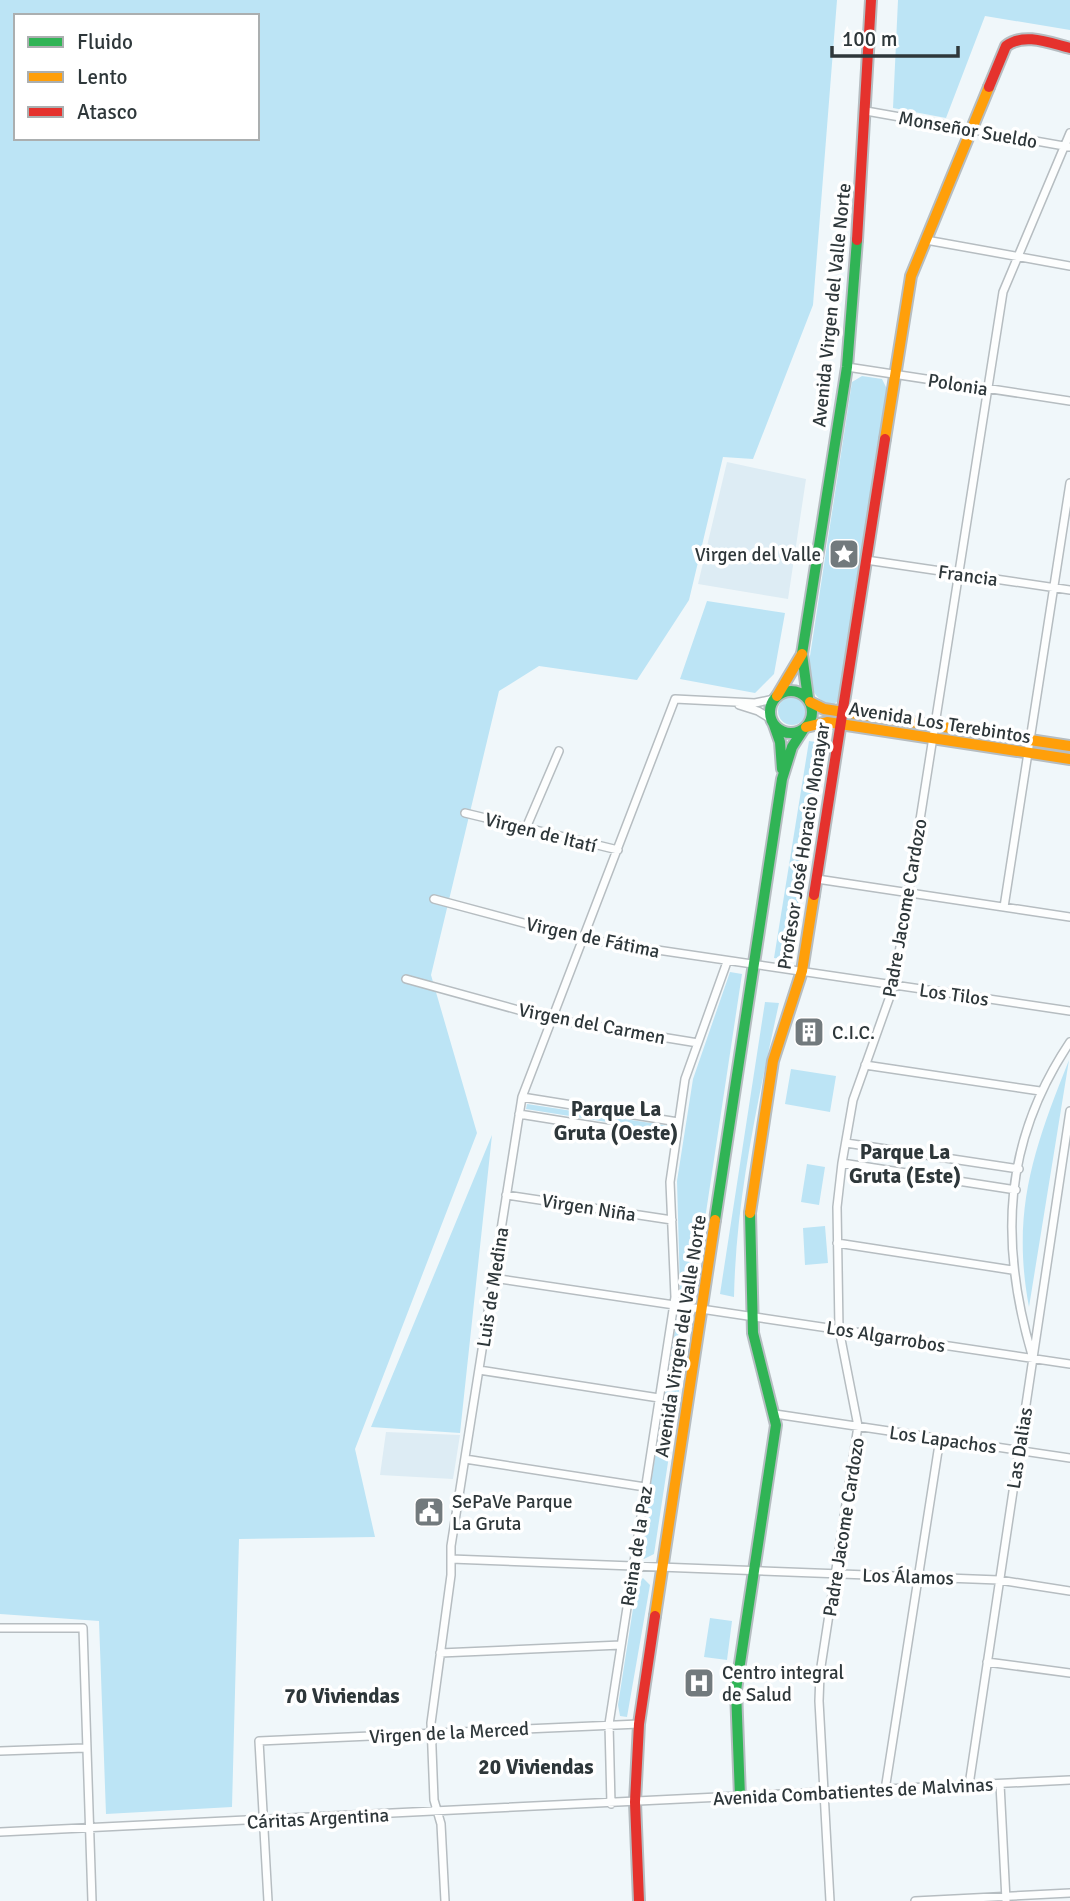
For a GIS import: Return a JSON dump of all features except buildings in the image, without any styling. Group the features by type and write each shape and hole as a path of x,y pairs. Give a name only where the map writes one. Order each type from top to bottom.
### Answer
{"main road":[{"name":"Avenida Virgen del Valle Norte","path":"809,700 802,654 846,367 866,111 871,0"},
{"name":"Profesor José Horacio Monayar","path":"740,1797 736,1690 775,1414 751,1315 748,1224 773,1061 802,971 911,276 1011,41 1020,39 1070,48"},
{"name":"Avenida Virgen del Valle Norte","path":"775,698 802,654"},
{"path":"796,691 809,700 813,715 805,728 784,732 773,722 770,709 775,698 796,691"},
{"name":"Avenida Los Terebintos","path":"809,700 824,709 1070,746"},
{"name":"Avenida Virgen del Valle Norte","path":"773,722 780,742 782,779"},
{"name":"Avenida Los Terebintos","path":"805,728 822,723 841,724 1070,759"},
{"name":"Avenida Virgen del Valle Norte","path":"639,1901 635,1802 639,1724 782,779 792,747 805,728"}],"street":[{"name":"Monseñor Sueldo","path":"866,111 1067,146"},
{"name":"Padre Jacome Cardozo","path":"830,1901 820,1673 858,1426 839,1329 837,1243 842,1163 853,1100 894,985 1003,292 1070,134"},
{"path":"926,240 1070,266"},
{"name":"Polonia","path":"846,367 1070,401"},
{"path":"1004,907 1070,484"},
{"name":"Francia","path":"866,560 1070,590"},
{"path":"725,701 755,703 775,698"},
{"name":"Luis de Medina","path":"445,1901 431,1733 465,1459 522,1097 675,699 725,701"},
{"path":"725,701 758,711 773,722"},
{"path":"526,828 559,751"},
{"name":"Virgen de Itatí","path":"465,813 618,850"},
{"path":"817,879 1070,917"},
{"name":"Virgen de Fátima","path":"434,899 583,939 755,965"},
{"name":"Reina de la Paz","path":"611,1804 609,1724 673,1306 670,1182 675,1139 685,1079 727,962"},
{"name":"Los Tilos","path":"755,965 1070,1011"},
{"name":"Virgen del Carmen","path":"406,979 551,1019 698,1043"},
{"path":"1033,1358 1018,1308 1012,1270 1011,1228 1028,1120 1040,1091 1070,1042"},
{"path":"865,1065 1040,1091"},
{"path":"522,1097 678,1122"},
{"name":"Las Dalias","path":"969,1785 1070,1111"},
{"path":"519,1114 675,1139"},
{"path":"846,1143 1019,1169"},
{"path":"842,1163 1016,1190"},
{"name":"Virgen Niña","path":"506,1195 672,1220"},
{"path":"837,1243 1012,1270"},
{"name":"Los Algarrobos","path":"493,1278 1070,1364"},
{"path":"479,1370 659,1398"},
{"name":"Los Lapachos","path":"775,1414 1070,1458"},
{"path":"885,1790 940,1438"},
{"path":"465,1459 645,1487"},
{"name":"Los Álamos","path":"451,1559 999,1580 1070,1591"},
{"path":"0,1628 83,1628 92,1901"},
{"path":"440,1653 621,1644"},
{"path":"987,1662 1070,1673"},
{"name":"Virgen de la Merced","path":"264,1821 259,1741 639,1724"},
{"path":"0,1751 85,1748"},
{"name":"Avenida Combatientes de Malvinas","path":"635,1802 1070,1780"},
{"path":"1000,1784 1006,1899"},
{"name":"Cáritas Argentina","path":"0,1832 89,1830 635,1802"},
{"path":"264,1821 268,1901"},
{"path":"915,1901 1006,1899 1070,1893"}],"shaded area":[{"path":"0,0 837,0 813,305 753,459 723,457 689,600 637,680 539,666 499,691 431,975 477,1133 355,1449 375,1537 239,1539 232,1807 106,1814 99,1621 0,1614"},
{"path":"898,0 1070,0 1070,30 985,16 946,118 893,108"},
{"path":"862,376 882,379 887,389 839,700 833,705 817,697 808,669 852,382"},
{"path":"727,462 806,479 788,599 698,584"},
{"path":"707,601 785,613 774,674 755,693 680,679"},
{"path":"792,697 802,701 806,711 802,721 792,725 782,721 778,711 782,701"},
{"path":"809,741 824,743 789,960 774,958"},
{"path":"730,972 742,974 694,1292 680,1290 677,1181 693,1079"},
{"path":"765,1002 779,1003 756,1112 744,1186 734,1297 720,1294"},
{"path":"1069,1060 1029,1307 1023,1240 1029,1180 1045,1122"},
{"path":"791,1069 836,1076 830,1112 785,1104"},
{"path":"527,1104 670,1126 669,1132 526,1109"},
{"path":"492,1135 460,1433 371,1427"},
{"path":"807,1164 825,1167 819,1205 801,1202"},
{"path":"825,1226 828,1263 805,1265 803,1228"},
{"path":"677,1316 690,1318 654,1554 644,1559 640,1554"},
{"path":"386,1432 460,1435 453,1479 380,1475"},
{"path":"643,1578 650,1585 627,1717 620,1716 618,1705 637,1583"},
{"path":"710,1618 732,1621 727,1660 704,1657"}],"traffic: fast":[{"path":"808,698 802,654 847,367 857,240"},
{"path":"791,691 806,697 812,712 806,727 791,733 776,727 770,712 776,697 791,691"},
{"path":"774,725 780,742 782,769"},
{"path":"715,1220 782,779 792,747 803,730"},
{"path":"740,1797 736,1690 776,1425 753,1333 750,1213"}],"traffic: slow":[{"path":"885,439 911,276 989,87"},
{"path":"777,696 802,654"},
{"path":"810,702 824,709 1070,746"},
{"path":"806,727 827,722 1070,759"},
{"path":"750,1213 773,1061 802,971 814,895"},
{"path":"655,1616 715,1220"}],"traffic: jam":[{"path":"857,240 871,0"},
{"path":"989,87 1006,46 1013,42 1029,39 1070,48"},
{"path":"814,895 885,439"},
{"path":"639,1901 635,1802 639,1724 655,1616"}],"place":[{"name":"Virgen del Valle","path":"844,554"},
{"name":"C.I.C.","path":"809,1032"},
{"name":"SePaVe Parque La Gruta","path":"429,1512"},
{"name":"Centro integral de Salud","path":"699,1683"}],"district":[{"name":"Parque La Gruta (Oeste)","path":"616,1121"},
{"name":"Parque La Gruta (Este)","path":"905,1164"},
{"name":"70 Viviendas","path":"342,1696"},
{"name":"20 Viviendas","path":"536,1767"}]}
